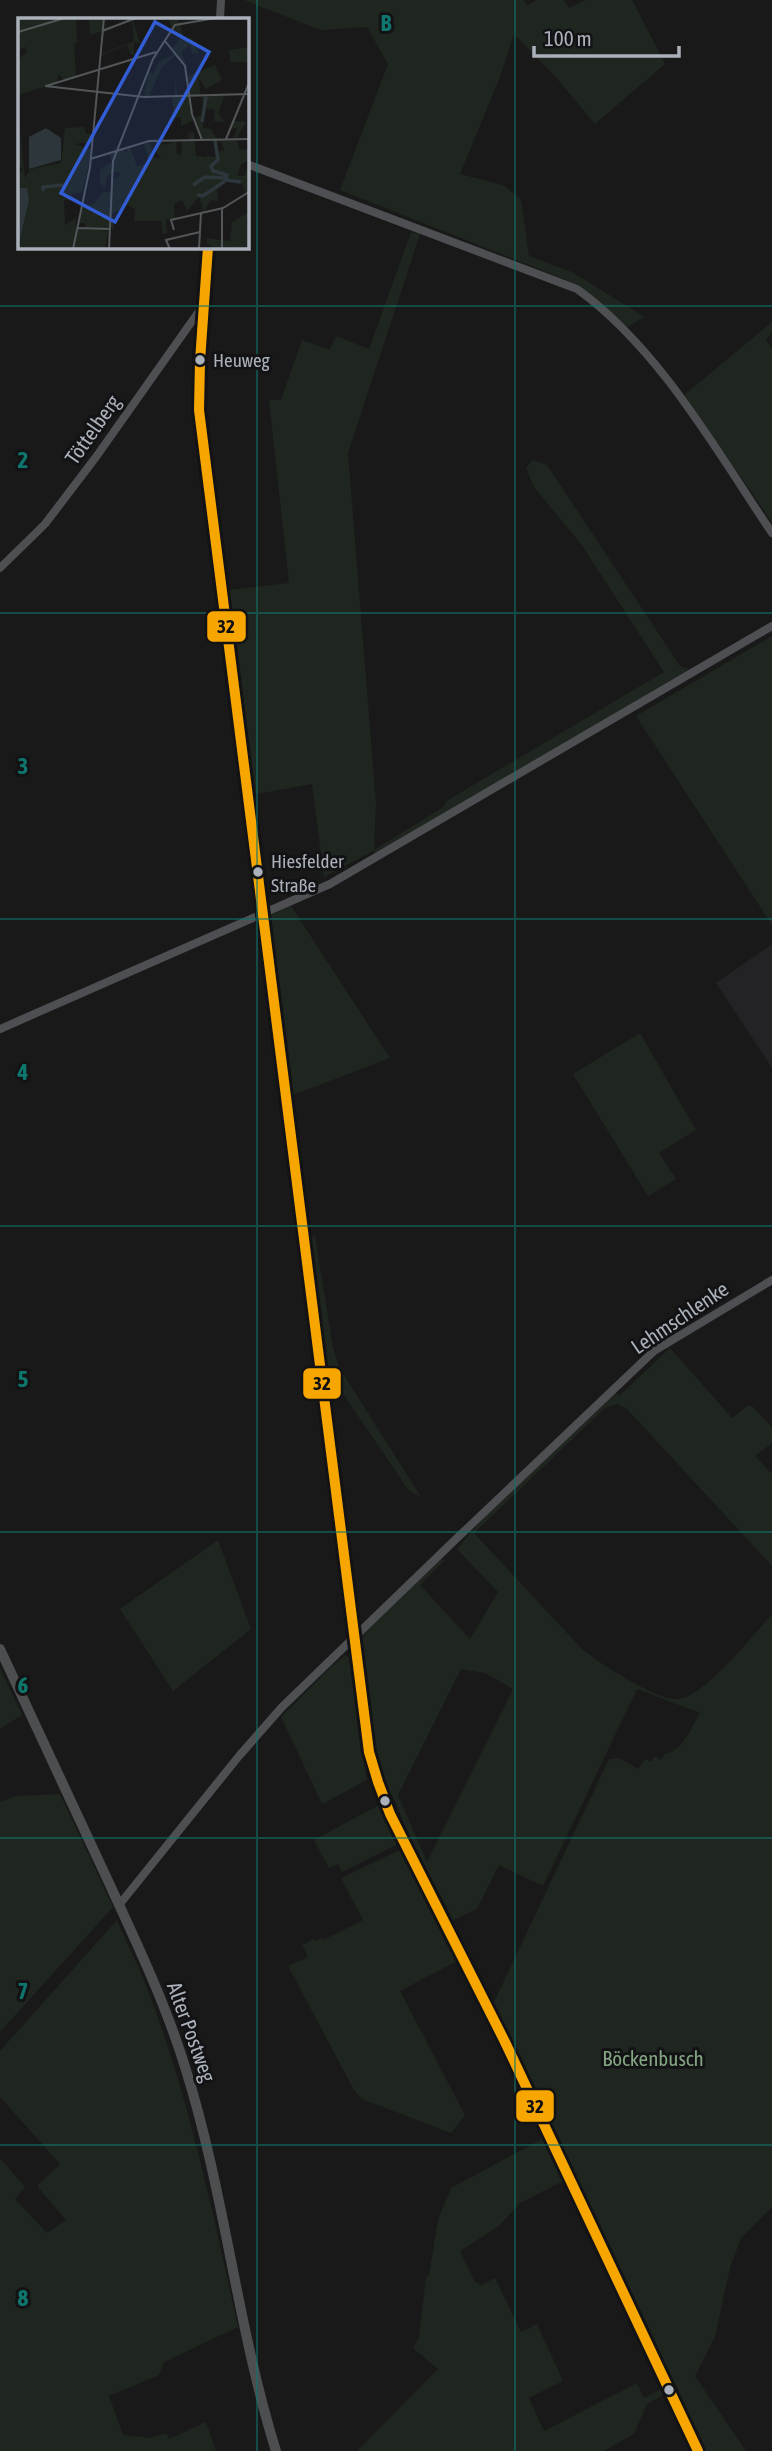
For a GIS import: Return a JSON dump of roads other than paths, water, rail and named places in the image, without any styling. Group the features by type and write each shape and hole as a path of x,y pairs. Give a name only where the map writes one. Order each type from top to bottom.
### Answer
{"main road":[{"name":"Alter Postweg","path":"0,1649 120,1905 165,2011 199,2115 276,2451"}],"street":[{"path":"220,18 221,0"},
{"path":"248,164 577,289 596,303 641,347 698,424 772,533"},
{"path":"208,248 199,410 369,1752 386,1804 501,2032 698,2451"},
{"name":"Töttelberg","path":"0,568 46,524 204,304"},
{"path":"0,1029 330,884 772,626"},
{"name":"Lehmschlenke","path":"120,1905 239,1756 282,1707 654,1351 772,1280"}],"place":[{"name":"Heuweg","path":"200,360"},
{"name":"Hiesfelder Straße","path":"258,872"}],"park label":[{"name":"Böckenbusch","path":"653,2059"}]}
